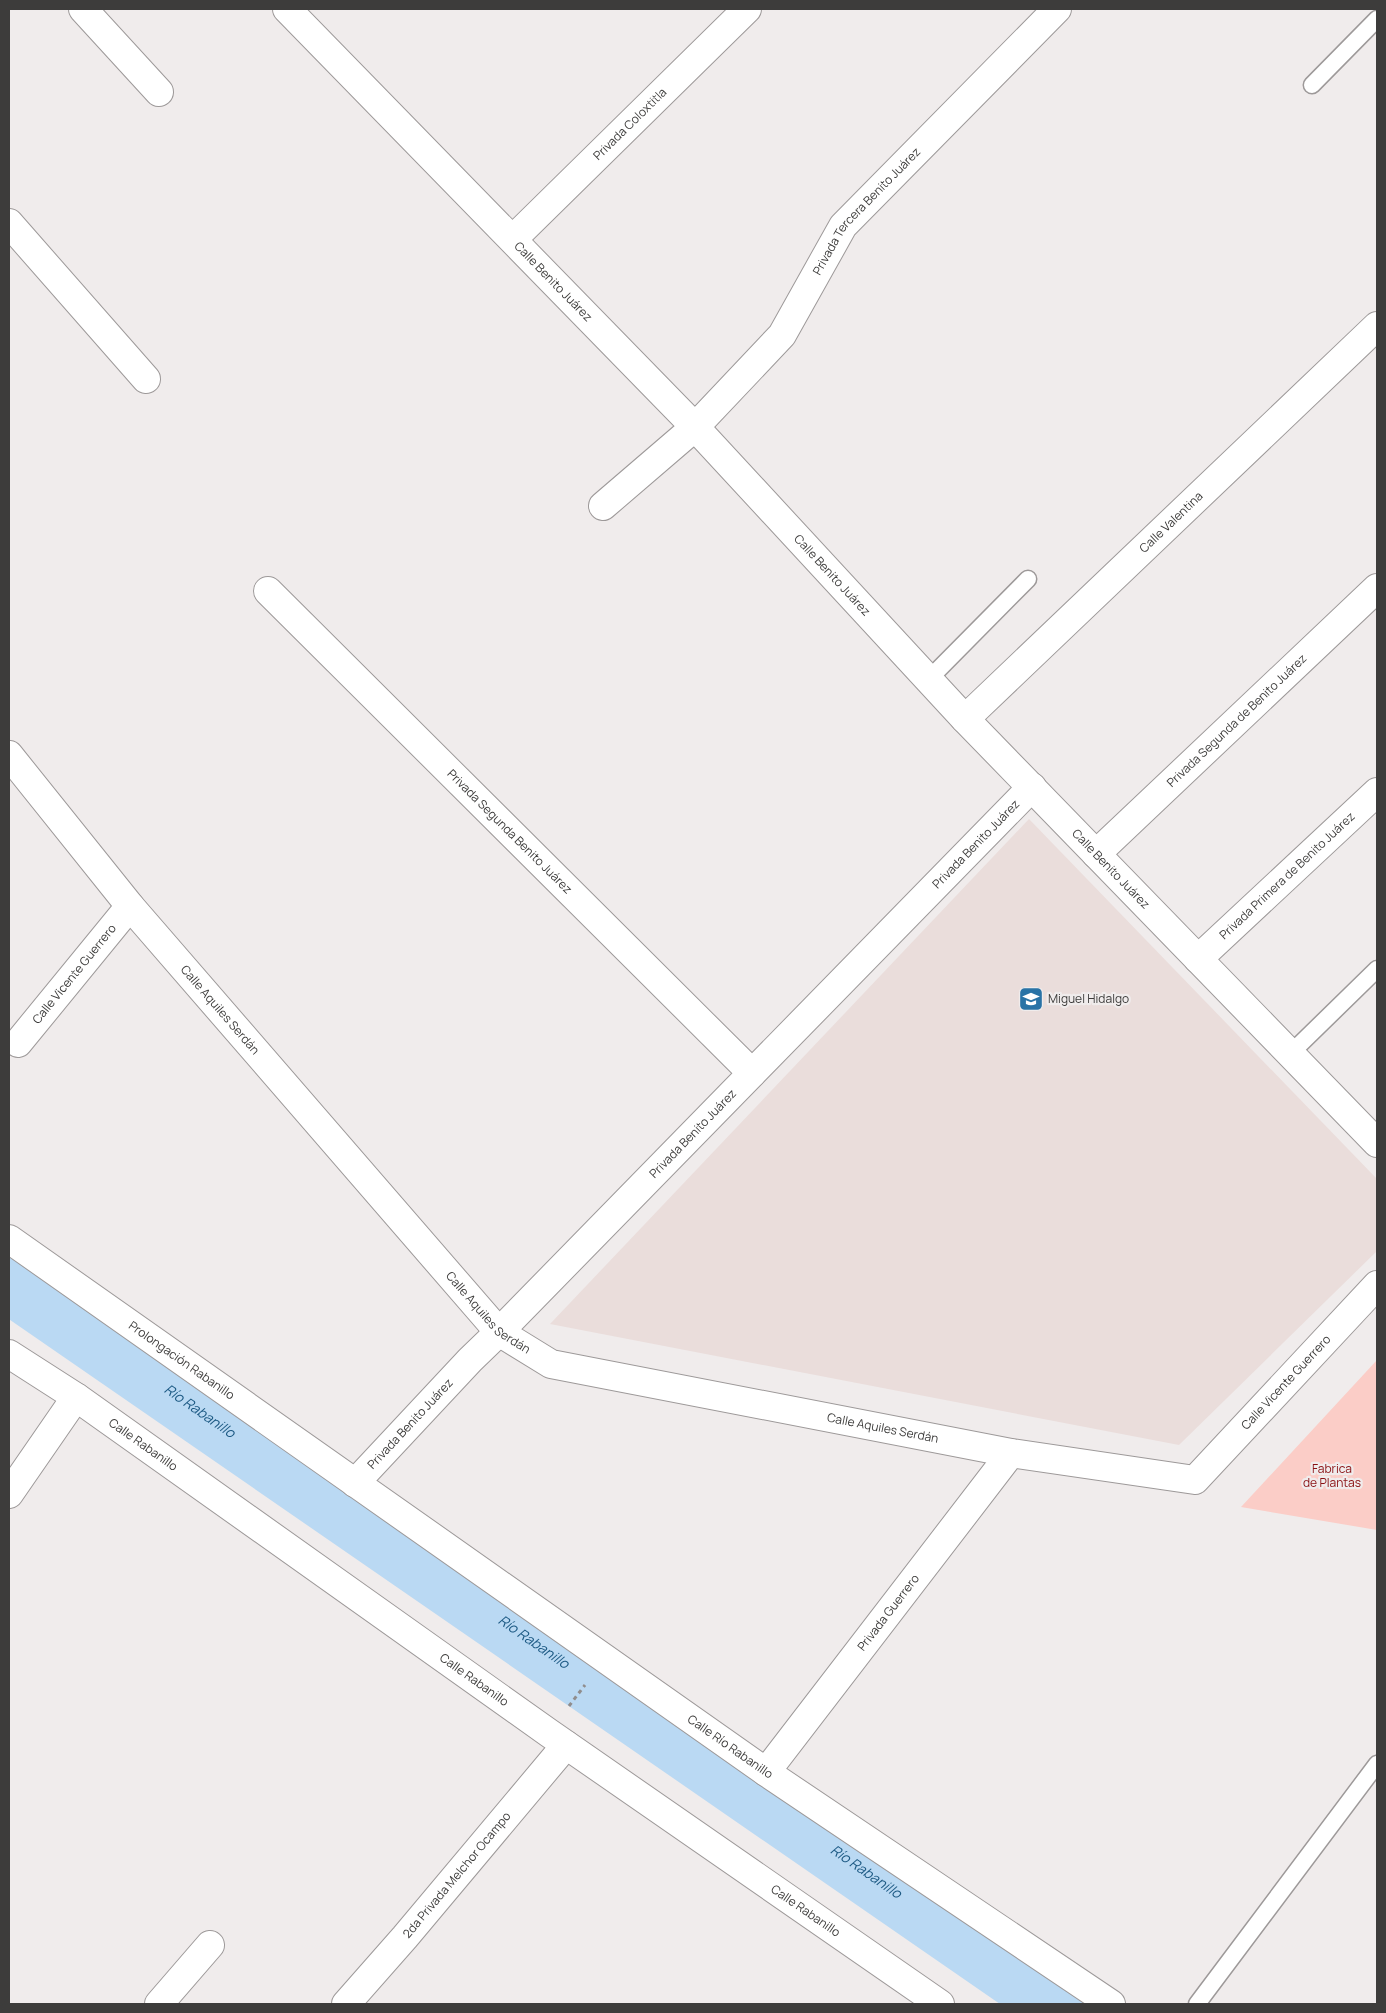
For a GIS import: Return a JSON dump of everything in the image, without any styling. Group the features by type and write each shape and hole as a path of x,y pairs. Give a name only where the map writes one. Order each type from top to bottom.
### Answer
{"street":[{"path":"83,9 159,92"},
{"name":"Privada Coloxtitla","path":"513,239 747,9"},
{"name":"Privada Tercera Benito Juárez","path":"695,427 782,335 843,226 1057,9"},
{"name":"Calle Benito Juárez","path":"302,14 513,239 695,427 965,719 1377,1143"},
{"path":"9,223 146,379"},
{"name":"Calle Valentina","path":"965,719 1377,326"},
{"path":"603,506 695,427"},
{"name":"Privada Segunda de Benito Juárez","path":"1096,854 1377,588"},
{"name":"Privada Segunda Benito Juárez","path":"268,591 752,1073"},
{"name":"Calle Aquiles Serdán","path":"9,755 130,906 499,1332 551,1364 1011,1452 1195,1480"},
{"name":"Privada Benito Juárez","path":"355,1483 470,1360 1032,787"},
{"name":"Privada Primera de Benito Juárez","path":"1198,959 1377,792"},
{"name":"Calle Vicente Guerrero","path":"18,1043 130,906"},
{"name":"Prolongación Rabanillo","path":"9,1239 355,1483"},
{"name":"Calle Vicente Guerrero","path":"1195,1480 1377,1285"},
{"name":"Calle Rabanillo","path":"9,1354 76,1397 566,1745 940,2004"},
{"path":"9,1494 76,1397"},
{"name":"Privada Guerrero","path":"766,1772 1011,1452"},
{"name":"Calle Río Rabanillo","path":"355,1483 766,1772 1111,2004"},
{"name":"2da Privada Melchor Ocampo","path":"346,2004 405,1937 566,1745"},
{"path":"159,2004 210,1945"}],"lane":[{"path":"1312,84 1377,19"},
{"path":"929,678 1028,579"},
{"path":"1291,1053 1377,969"},
{"path":"1198,2004 1377,1764"}],"path":[{"path":"567,1709 589,1679"}],"shaded area":[{"name":"Miguel Hidalgo","path":"1029,819 1377,1179 1377,1251 1179,1445 550,1324"}],"green space":[{"name":"Fabrica de Plantas","path":"1377,1360 1377,1530 1241,1507"}],"waterway":[{"name":"Río Rabanillo","path":"9,1279 1058,2004"}],"place":[{"name":"Miguel Hidalgo","path":"1031,999"}]}
